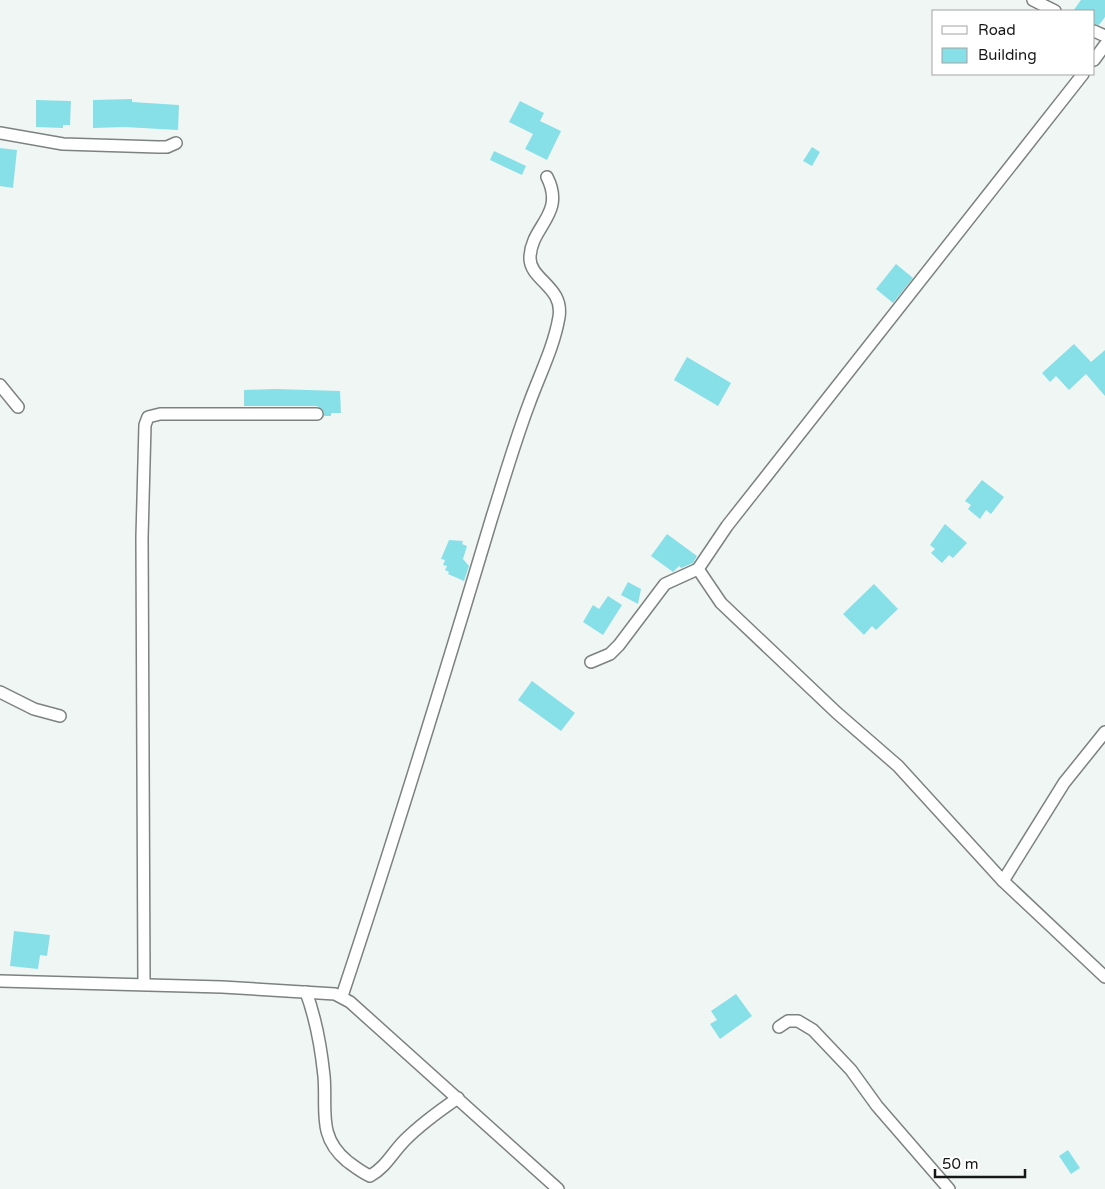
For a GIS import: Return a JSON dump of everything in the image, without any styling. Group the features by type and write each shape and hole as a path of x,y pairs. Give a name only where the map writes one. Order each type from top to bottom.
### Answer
{"street":[{"path":"1033,0 1053,10"},
{"path":"1095,59 1105,45"},
{"path":"591,662 610,654 619,645 664,584 698,569 733,518 1082,75"},
{"path":"0,133 63,144 168,147 176,143"},
{"path":"342,996 468,602 521,425 552,342 559,316 559,302 554,292 530,263 530,255 554,197 547,177"},
{"path":"0,385 18,407"},
{"path":"144,984 142,537 145,425 148,418 160,414 318,414"},
{"path":"698,569 720,603 837,713 898,766 1003,881 1105,977"},
{"path":"0,692 34,708 60,716"},
{"path":"1003,881 1064,783 1105,732"},
{"path":"0,981 144,984 306,992 342,996 558,1189"},
{"path":"306,992 318,1032 324,1077 324,1125 329,1140 337,1153 361,1172 370,1176 381,1170 403,1142 422,1124 458,1098"},
{"path":"779,1027 788,1020 798,1020 813,1030 851,1070 877,1106 949,1189"}],"building":[{"path":"1081,0 1105,0 1105,17 1099,25 1095,24 1095,10 1074,10"},
{"path":"132,99 132,102 179,105 178,130 124,127 93,128 93,100"},
{"path":"36,100 71,101 70,125 63,125 63,128 36,127"},
{"path":"520,101 544,113 540,121 561,131 547,160 525,149 533,134 509,122"},
{"path":"812,147 820,152 812,166 803,161"},
{"path":"0,148 17,150 13,188 0,186"},
{"path":"494,151 526,166 522,175 490,160"},
{"path":"896,264 913,278 893,303 876,289"},
{"path":"1074,344 1091,362 1105,350 1105,396 1086,374 1069,390 1056,376 1050,382 1042,373"},
{"path":"687,357 731,383 718,406 674,380"},
{"path":"244,390 340,391 341,413 331,413 331,416 324,416 323,410 317,406 244,406"},
{"path":"982,480 1004,497 991,514 986,510 980,519 968,509 971,505 965,501"},
{"path":"945,524 967,543 953,558 949,555 942,563 931,553 935,549 930,545"},
{"path":"667,534 697,556 693,563 681,568 679,566 673,572 651,556"},
{"path":"449,540 463,541 462,544 467,546 463,559 469,566 464,581 448,574 449,572 445,570 447,566 443,565 445,560 441,559"},
{"path":"628,582 641,589 638,604 621,595"},
{"path":"874,584 898,609 876,630 872,626 864,635 843,614"},
{"path":"608,596 622,605 603,635 583,622 593,605 599,609"},
{"path":"532,681 575,713 561,731 518,700"},
{"path":"14,931 50,935 47,956 40,955 38,969 10,966"},
{"path":"736,994 752,1016 720,1039 710,1024 717,1020 711,1011"},
{"path":"1068,1150 1080,1168 1071,1174 1059,1156"}]}
